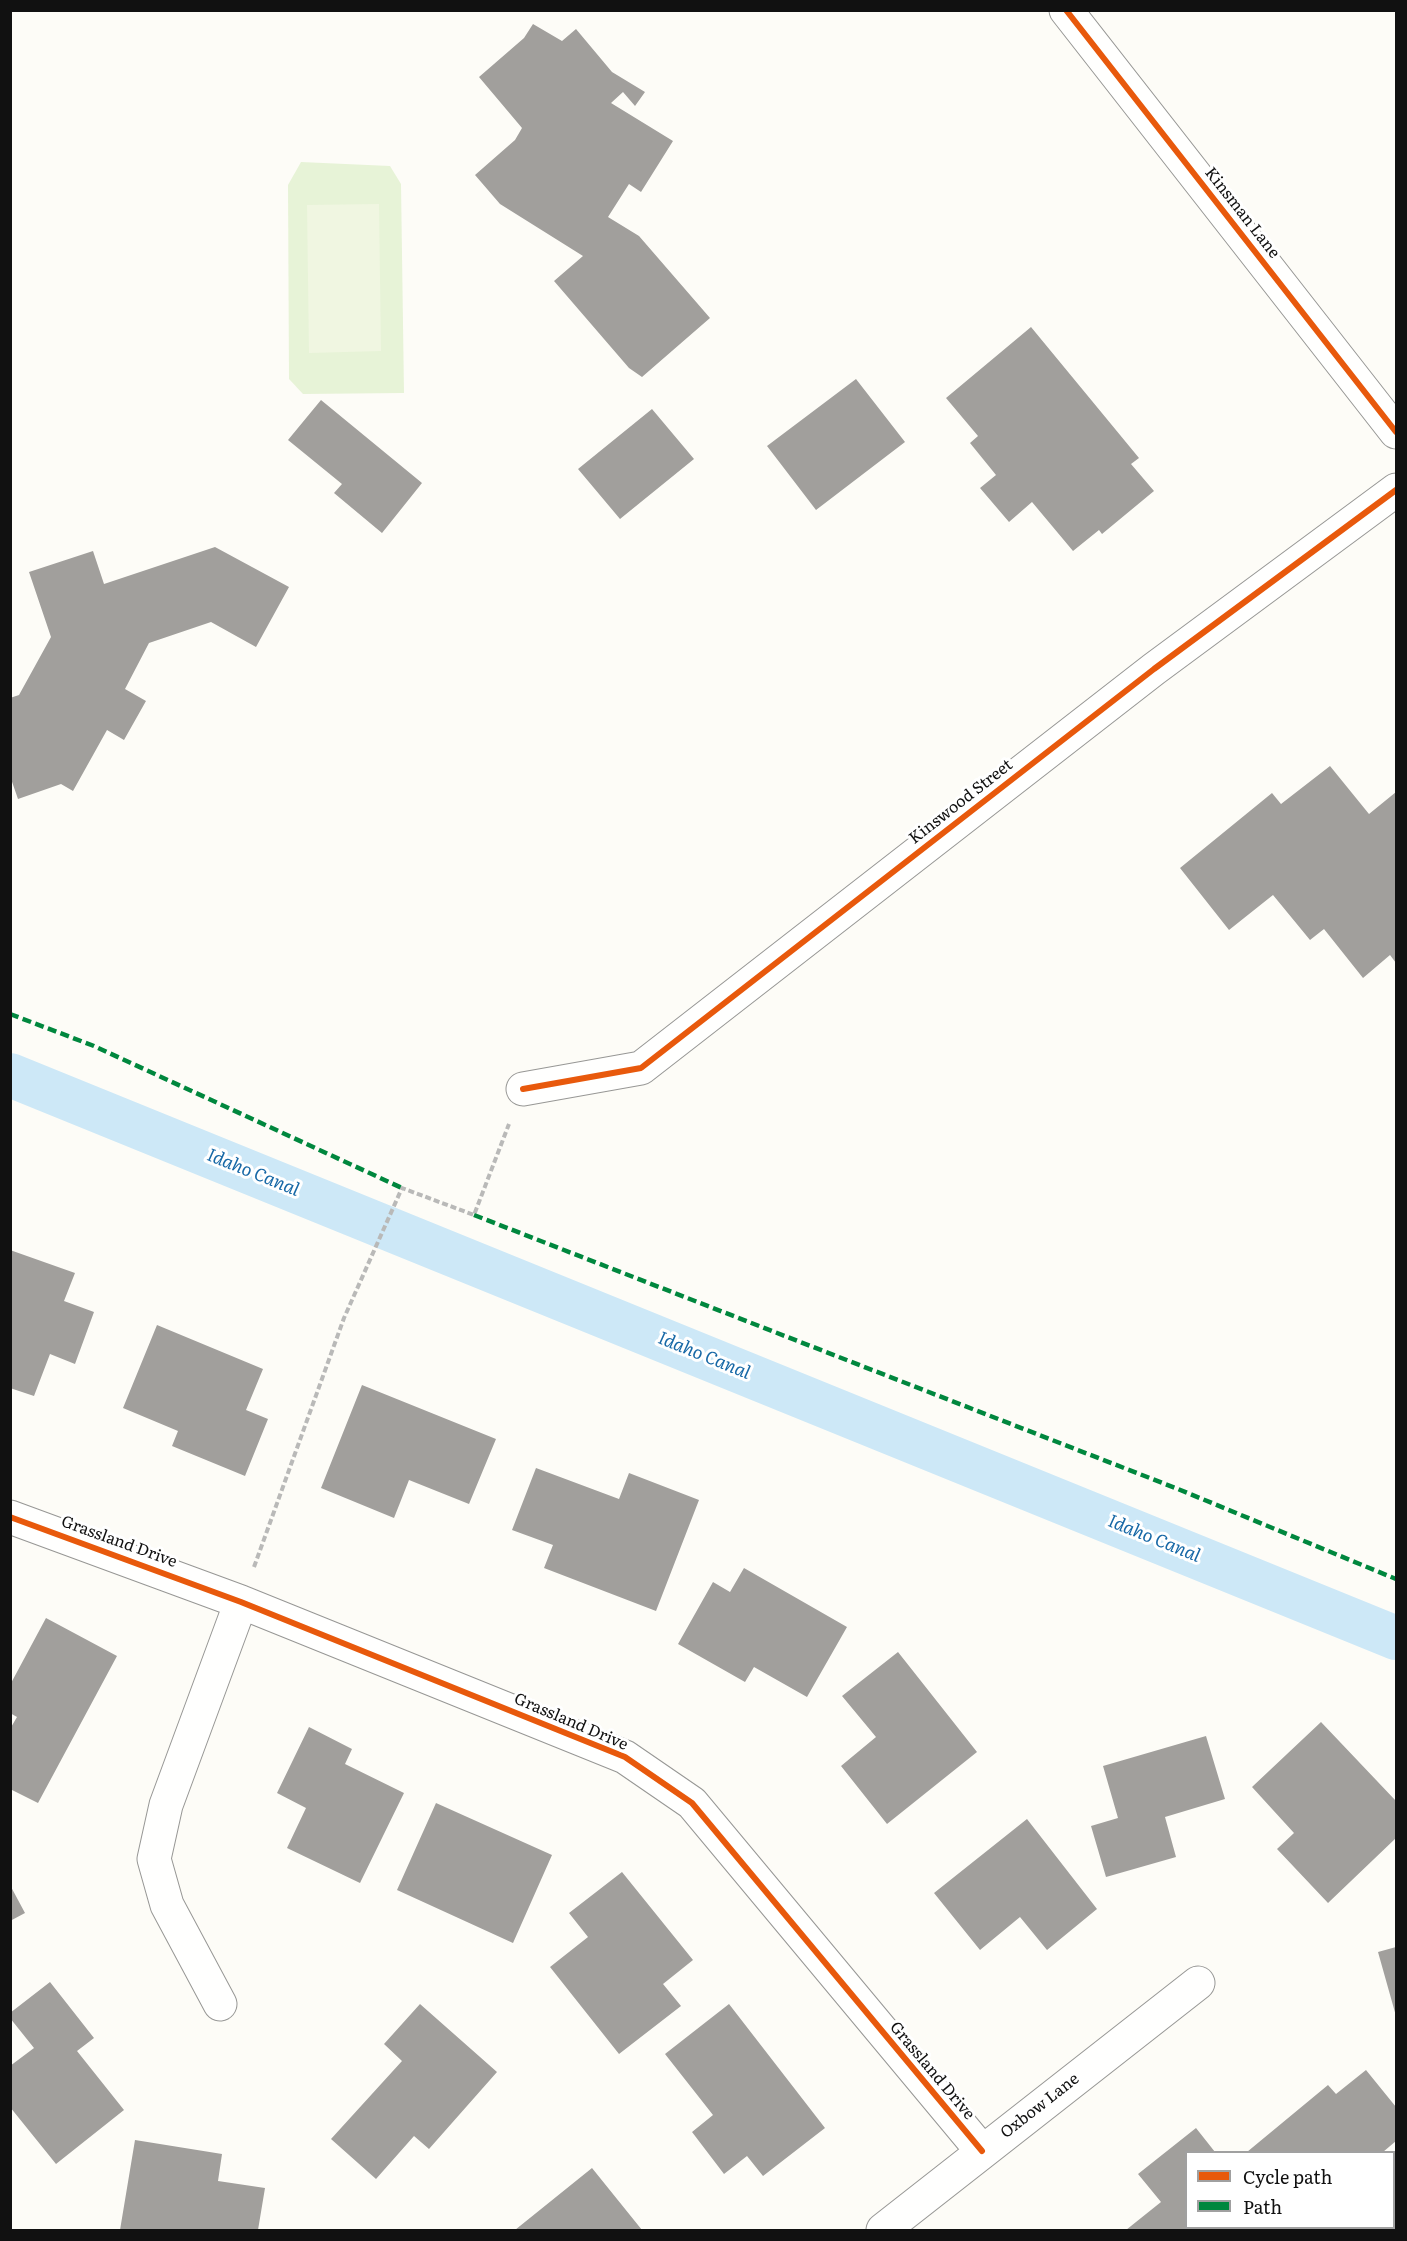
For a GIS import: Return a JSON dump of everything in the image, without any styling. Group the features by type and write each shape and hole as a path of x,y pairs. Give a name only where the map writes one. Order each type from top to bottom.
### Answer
{"street":[{"name":"Kinsman Lane","path":"1066,10 1396,432"},
{"name":"Kinswood Street","path":"523,1089 641,1068 1154,669 1396,490"},
{"name":"Grassland Drive","path":"10,1517 241,1602 625,1757 692,1803 982,2151"},
{"path":"220,2004 167,1905 154,1859 166,1805 241,1602"},
{"name":"Oxbow Lane","path":"883,2230 1198,1983"}],"path":[{"path":"241,1602 344,1318 402,1188 474,1215 523,1089"}],"green space":[{"path":"301,162 390,166 401,184 404,393 303,394 289,379 288,185"},
{"path":"379,204 381,351 309,353 307,205"}],"building":[{"path":"533,24 562,41 576,29 612,72 645,92 635,106 623,92 611,103 673,141 641,192 629,184 608,217 639,236 710,318 642,377 629,368 554,281 583,256 500,204 475,175 515,140 522,128 479,77 524,38"},
{"path":"1031,327 1139,458 1131,464 1154,491 1102,534 1099,530 1073,551 1032,502 1009,522 980,488 996,475 970,443 978,436 946,398"},
{"path":"856,379 905,442 816,510 767,446"},
{"path":"321,400 422,483 382,533 334,493 342,484 288,440"},
{"path":"652,409 694,459 620,519 578,469"},
{"path":"215,547 289,587 256,647 211,622 149,643 125,689 146,701 124,740 107,730 73,791 61,784 18,799 10,776 10,698 19,695 51,637 29,572 93,551 104,584"},
{"path":"1330,766 1369,814 1396,792 1396,963 1390,955 1363,978 1324,929 1310,940 1273,895 1229,930 1180,868 1272,793 1281,804"},
{"path":"10,1250 75,1273 64,1301 94,1312 75,1364 50,1354 34,1396 10,1388"},
{"path":"157,1325 263,1369 246,1410 268,1419 245,1476 172,1446 178,1431 123,1408"},
{"path":"362,1385 496,1439 469,1504 409,1480 394,1518 321,1488"},
{"path":"536,1468 619,1499 629,1473 699,1500 656,1611 544,1568 553,1545 512,1530"},
{"path":"744,1568 847,1627 807,1697 754,1667 745,1682 678,1644 713,1582 730,1592"},
{"path":"46,1618 117,1656 38,1803 10,1789 10,1729 17,1717 10,1713 10,1685"},
{"path":"898,1652 977,1752 887,1824 841,1766 876,1737 842,1696"},
{"path":"1321,1722 1396,1801 1396,1838 1328,1903 1277,1849 1294,1833 1252,1787"},
{"path":"309,1727 352,1749 345,1764 404,1793 360,1883 287,1848 306,1808 277,1793"},
{"path":"1206,1736 1225,1799 1165,1817 1176,1857 1106,1877 1091,1826 1118,1818 1103,1766"},
{"path":"436,1803 552,1855 513,1943 397,1890"},
{"path":"1027,1819 1097,1909 1047,1950 1020,1917 980,1950 934,1893"},
{"path":"622,1872 693,1960 663,1984 681,2006 619,2054 550,1967 588,1937 569,1913"},
{"path":"10,1885 25,1913 10,1921"},
{"path":"1396,1947 1396,2016 1378,1952"},
{"path":"50,1982 94,2038 77,2051 124,2110 56,2164 10,2107 10,2066 34,2048 10,2018 10,2013"},
{"path":"420,2004 497,2072 429,2149 414,2136 376,2179 331,2139 402,2061 384,2044"},
{"path":"729,2004 825,2128 763,2176 747,2156 724,2174 692,2132 713,2115 665,2054"},
{"path":"1366,2070 1396,2107 1396,2141 1384,2151 1248,2151 1328,2085 1336,2094"},
{"path":"1196,2128 1214,2151 1185,2151 1185,2229 1227,2230 1126,2230 1161,2202 1138,2174"},
{"path":"135,2140 222,2154 218,2181 265,2188 258,2230 120,2230"},
{"path":"592,2168 642,2230 515,2230"}],"waterway":[{"name":"Idaho Canal","path":"10,1075 1396,1638"}],"marked path":[{"path":"10,1014 94,1046 402,1188"},
{"path":"474,1215 1178,1489 1396,1579"}],"cycle path":[{"path":"1066,10 1396,432"},
{"path":"523,1089 641,1068 1154,669 1396,490"},
{"path":"10,1517 241,1602 625,1757 692,1803 982,2151"}]}
